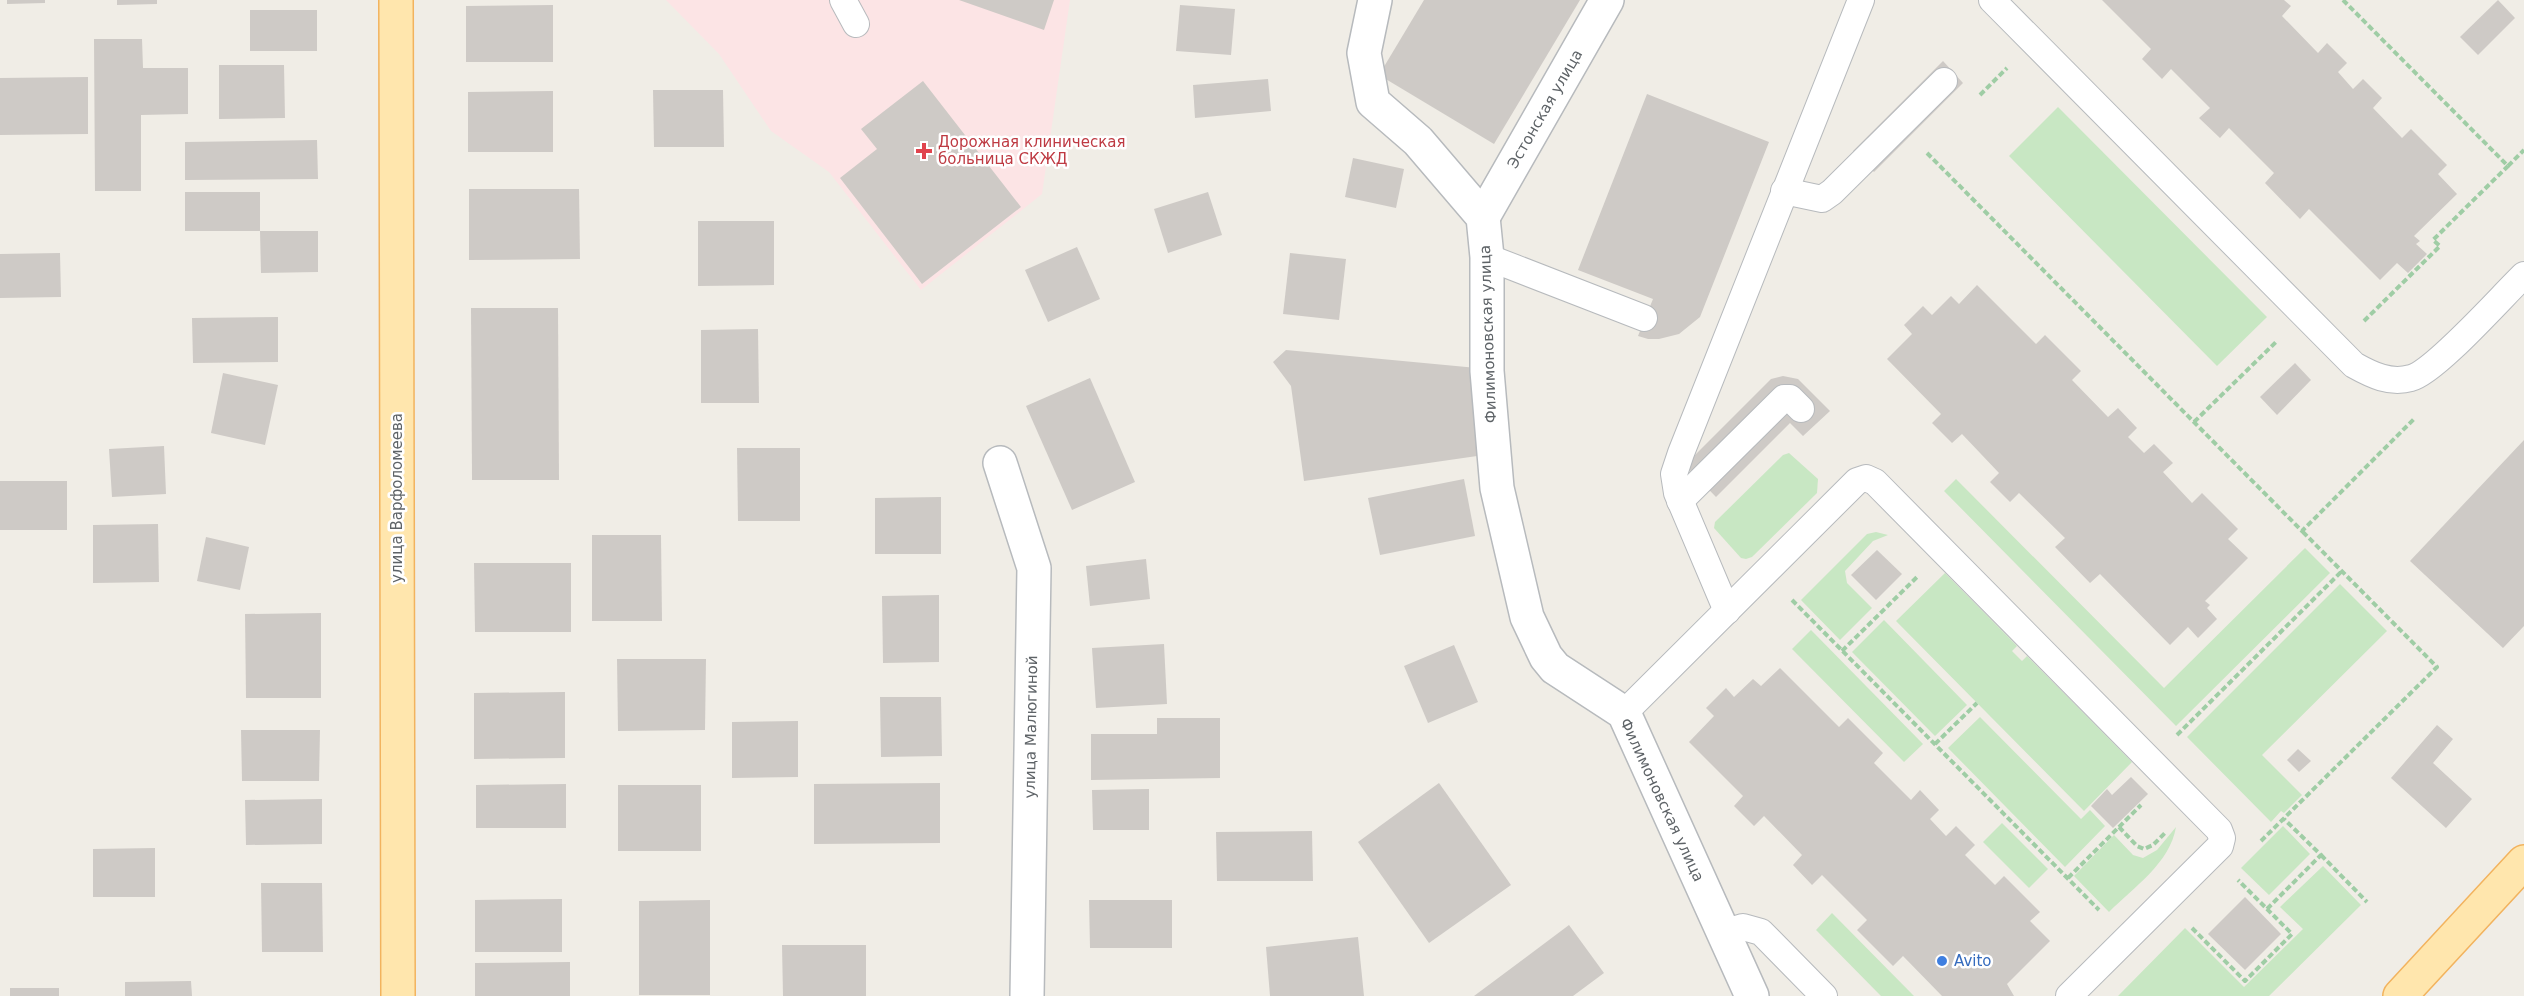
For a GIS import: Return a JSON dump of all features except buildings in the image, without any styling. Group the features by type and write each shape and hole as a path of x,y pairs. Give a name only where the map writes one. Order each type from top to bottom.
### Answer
{"main road":[{"name":"улица Варфоломеева","path":"396,0 398,996"},
{"path":"2400,996 2524,862"}],"street":[{"name":"Эстонская улица","path":"1483,217 1607,0"},
{"path":"1374,1 1364,53 1373,102 1418,141 1483,217"},
{"name":"Филимоновская улица","path":"1483,217 1487,257 1487,371 1497,488 1527,617 1546,657 1555,668 1624,713 1752,996"},
{"name":"улица Малюгиной","path":"1000,463 1034,568 1027,996"}],"lane":[{"path":"843,0 856,24"},
{"path":"1727,611 1680,501 1674,474 1680,453 1861,0"},
{"path":"1992,0 2354,365 2372,375 2392,381 2412,378 2431,367 2524,275"},
{"path":"1784,191 1822,199 1832,192 1944,81"},
{"path":"1487,257 1644,318"},
{"path":"1680,501 1784,398 1790,398 1802,409"},
{"path":"1624,713 1857,482 1866,478 1875,482 2219,830 2222,838 2220,846 2069,996"},
{"path":"1723,933 1743,927 1761,932 1824,996"}],"path":[{"path":"2343,0 2508,166"},
{"path":"1975,100 2034,42"},
{"path":"1925,150 2437,667 2255,847"},
{"path":"2337,348 2440,246 2433,240 2524,150"},
{"path":"2194,422 2304,314"},
{"path":"2302,531 2417,416"},
{"path":"1842,651 1943,551"},
{"path":"2177,736 2342,571"},
{"path":"1766,573 2127,938"},
{"path":"1935,744 1977,703"},
{"path":"2068,878 2168,778"},
{"path":"2119,827 2137,846 2144,849 2167,831 2169,824 2166,816 2148,798"},
{"path":"2284,819 2367,902"},
{"path":"2266,909 2321,855"},
{"path":"2191,927 2245,981 2292,934 2230,872"}],"shaded area":[{"name":"Дорожная клиническая больница СКЖД","path":"666,0 1070,0 1042,194 921,290 829,172 771,131 719,54"}],"green space":[{"path":"2058,107 2267,317 2217,366 2009,156"},
{"path":"1789,453 1818,479 1817,493 1752,557 1741,558 1714,528 1715,522 1783,455"},
{"path":"1956,479 2164,688 2305,548 2330,573 2176,726 1944,491"},
{"path":"1876,532 1888,535 1873,541 1845,571 1847,583 1872,608 1840,640 1801,600 1867,534"},
{"path":"1945,573 2017,646 2012,651 2022,661 2027,656 2132,762 2084,811 1896,621"},
{"path":"2340,584 2387,631 2262,755 2302,795 2271,822 2187,737"},
{"path":"1884,620 1967,705 1935,736 1852,652"},
{"path":"1811,630 1923,744 1904,762 1792,649"},
{"path":"1980,717 2081,819 2090,810 2105,826 2065,867 1948,748"},
{"path":"2002,823 2048,869 2029,888 1983,842"},
{"path":"2283,826 2310,854 2269,895 2241,868"},
{"path":"2176,827 2167,852 2159,863 2109,912 2074,876 2114,835 2133,855 2143,858 2157,850"},
{"path":"2323,866 2361,905 2269,996 2118,996 2185,928 2244,987 2303,929 2280,907"},
{"path":"1832,913 1914,996 1881,996 1816,930"}],"place":[{"name":"Дорожная клиническая больница СКЖД","path":"924,151"},
{"name":"Avito","path":"1942,961"}]}
